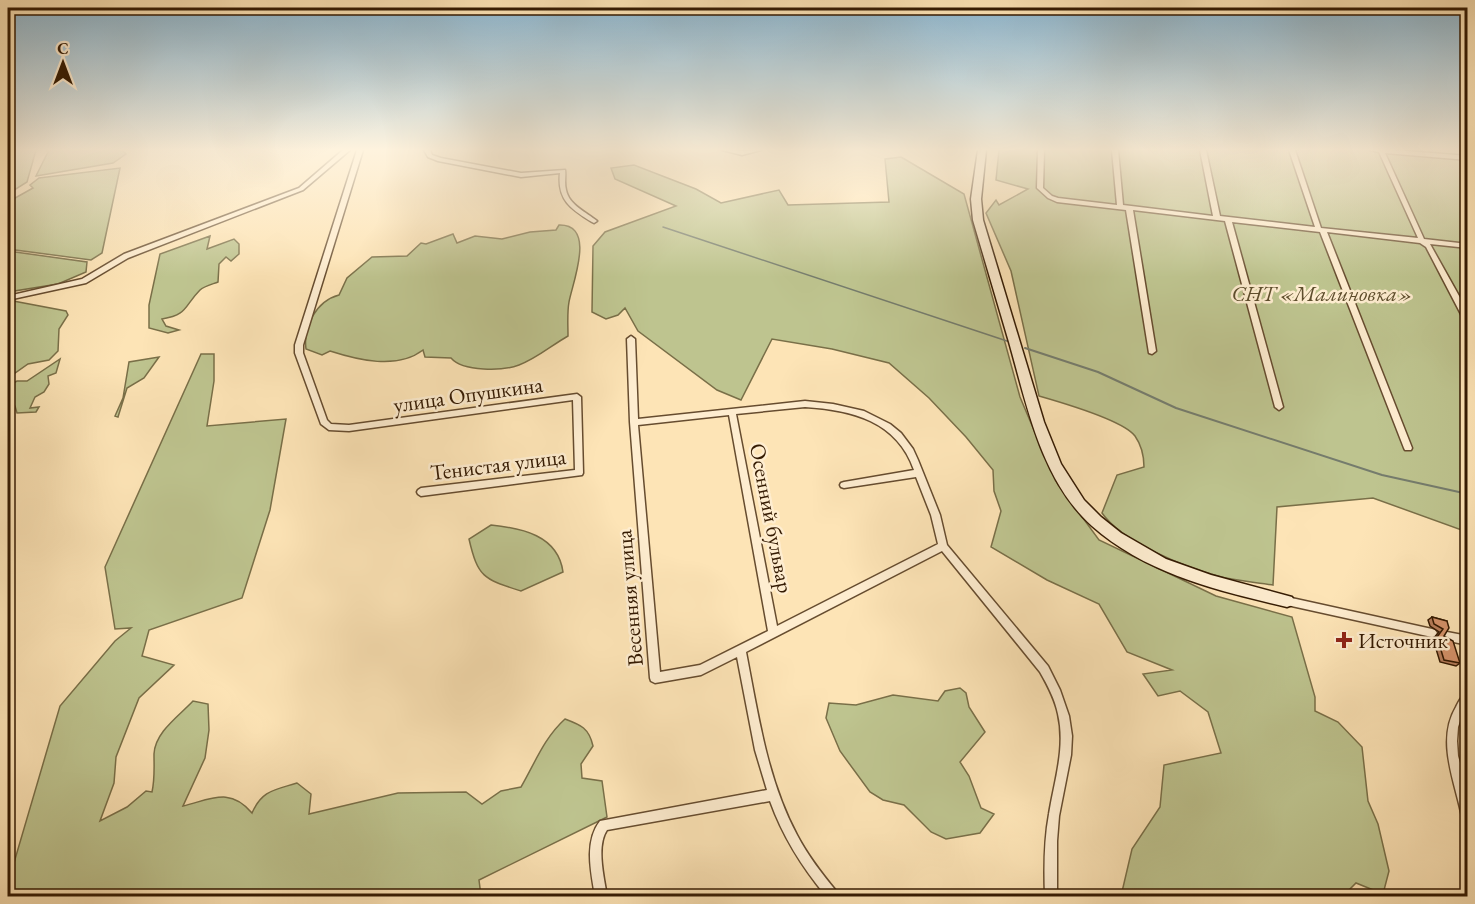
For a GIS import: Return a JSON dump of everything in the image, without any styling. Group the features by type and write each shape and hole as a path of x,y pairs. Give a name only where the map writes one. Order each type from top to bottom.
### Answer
{"street":[{"path":"8,298 84,281 126,256 293,192"},
{"name":"улица Опушкина","path":"347,192 299,353 324,422 329,427 336,428 364,426 577,397 579,473"},
{"path":"562,192 594,221"},
{"path":"977,192 978,220 1036,413 1064,483 1094,520 1137,550 1218,584 1432,633"},
{"path":"1044,192 1058,200 1467,246"},
{"path":"1119,192 1120,207"},
{"path":"1212,192 1217,218"},
{"path":"1307,192 1408,448"},
{"path":"1398,192 1422,241 1428,246 1467,320"},
{"path":"1129,208 1152,351"},
{"path":"1228,219 1278,407"},
{"name":"Весенняя улица","path":"631,339 634,422 655,678 701,670 943,546"},
{"path":"634,422 805,404 833,405 854,410 897,434 909,448 938,521 943,546 1044,669 1058,692 1068,722 1064,767 1051,841 1051,897"},
{"name":"Осенний бульвар","path":"732,412 773,632"},
{"name":"Тенистая улица","path":"421,492 579,473"},
{"path":"844,485 918,473"},
{"path":"1447,637 1467,641"},
{"path":"741,651 772,795 798,854 833,897"},
{"path":"1467,697 1458,709 1450,734 1467,817"},
{"path":"600,897 597,843 599,829 604,825 772,795"}],"green space":[{"path":"26,192 115,192 102,253 91,260 8,249 8,202"},
{"path":"645,192 702,192 721,203 769,192 780,192 788,205 889,202 888,192 964,194 1020,397 1055,480 1099,540 1216,596 1292,617 1315,697 1315,711 1338,722 1362,747 1368,801 1378,824 1389,871 1383,894 1356,883 1343,896 1121,896 1132,849 1160,807 1164,765 1221,753 1208,712 1180,691 1158,696 1143,674 1172,670 1127,652 1099,604 1047,580 991,547 1001,511 994,491 993,470 966,437 929,398 889,363 832,349 772,339 741,400 717,390 638,331 625,308 618,315 606,319 592,312 593,246 605,232 676,206"},
{"name":"СНТ «Малиновка»","path":"1022,192 1467,192 1467,532 1373,498 1277,507 1273,585 1225,578 1204,572 1155,552 1124,534 1102,513 1117,475 1144,467 1144,458 1139,443 1135,436 1118,424 1090,412 1039,396 1011,271 986,213 996,200 999,205"},
{"path":"559,225 570,227 577,234 580,244 577,269 568,306 568,336 538,356 512,367 484,369 464,366 451,358 425,357 423,350 401,360 377,361 330,351 322,355 306,349 309,324 318,309 331,298 339,295 347,278 372,257 407,256 421,243 426,244 453,234 457,243 475,236 502,239 530,232 556,230"},
{"path":"210,236 207,249 234,239 239,244 239,254 231,261 226,257 219,264 218,282 200,290 185,309 177,315 162,319 166,326 179,330 168,333 149,328 149,305 160,254"},
{"path":"8,251 87,262 86,272 58,284 8,292"},
{"path":"8,300 66,311 68,315 59,329 58,351 49,360 28,364 8,378"},
{"path":"201,354 214,354 214,381 207,426 286,419 270,510 242,598 149,630 142,656 174,665 139,698 116,757 114,783 100,821 127,807 146,791 152,792 155,746 163,732 193,701 208,704 209,730 205,758 183,806 220,797 236,800 252,813 265,795 297,783 311,794 309,814 398,793 466,792 482,804 501,791 521,787 546,743 565,719 584,728 589,735 593,746 581,764 582,778 602,781 607,817 479,880 481,896 8,896 8,883 60,706 115,641 131,628 115,629 105,567"},
{"path":"159,357 144,378 127,388 118,417 115,416 123,398 129,362"},
{"path":"60,359 56,373 48,376 49,384 44,392 35,397 30,408 39,407 36,412 17,413 15,406 8,403 8,386 17,381 27,381"},
{"path":"491,525 526,531 546,542 560,559 563,572 521,591 491,580 484,575 476,562 469,539"},
{"path":"960,688 966,693 969,707 985,732 960,762 969,776 981,808 994,814 980,833 946,839 931,832 904,805 883,800 870,792 840,751 826,718 829,703 856,705 893,695 938,701 945,691"}],"building":[{"path":"1432,617 1447,621 1449,628 1444,636 1453,641 1460,663 1444,660 1437,637 1443,629 1434,624"}],"waterway":[{"path":"663,227 1010,342"},
{"path":"1025,348 1098,372 1176,408 1382,475 1468,494"}],"place":[{"name":"Источник","path":"1344,640"}]}
